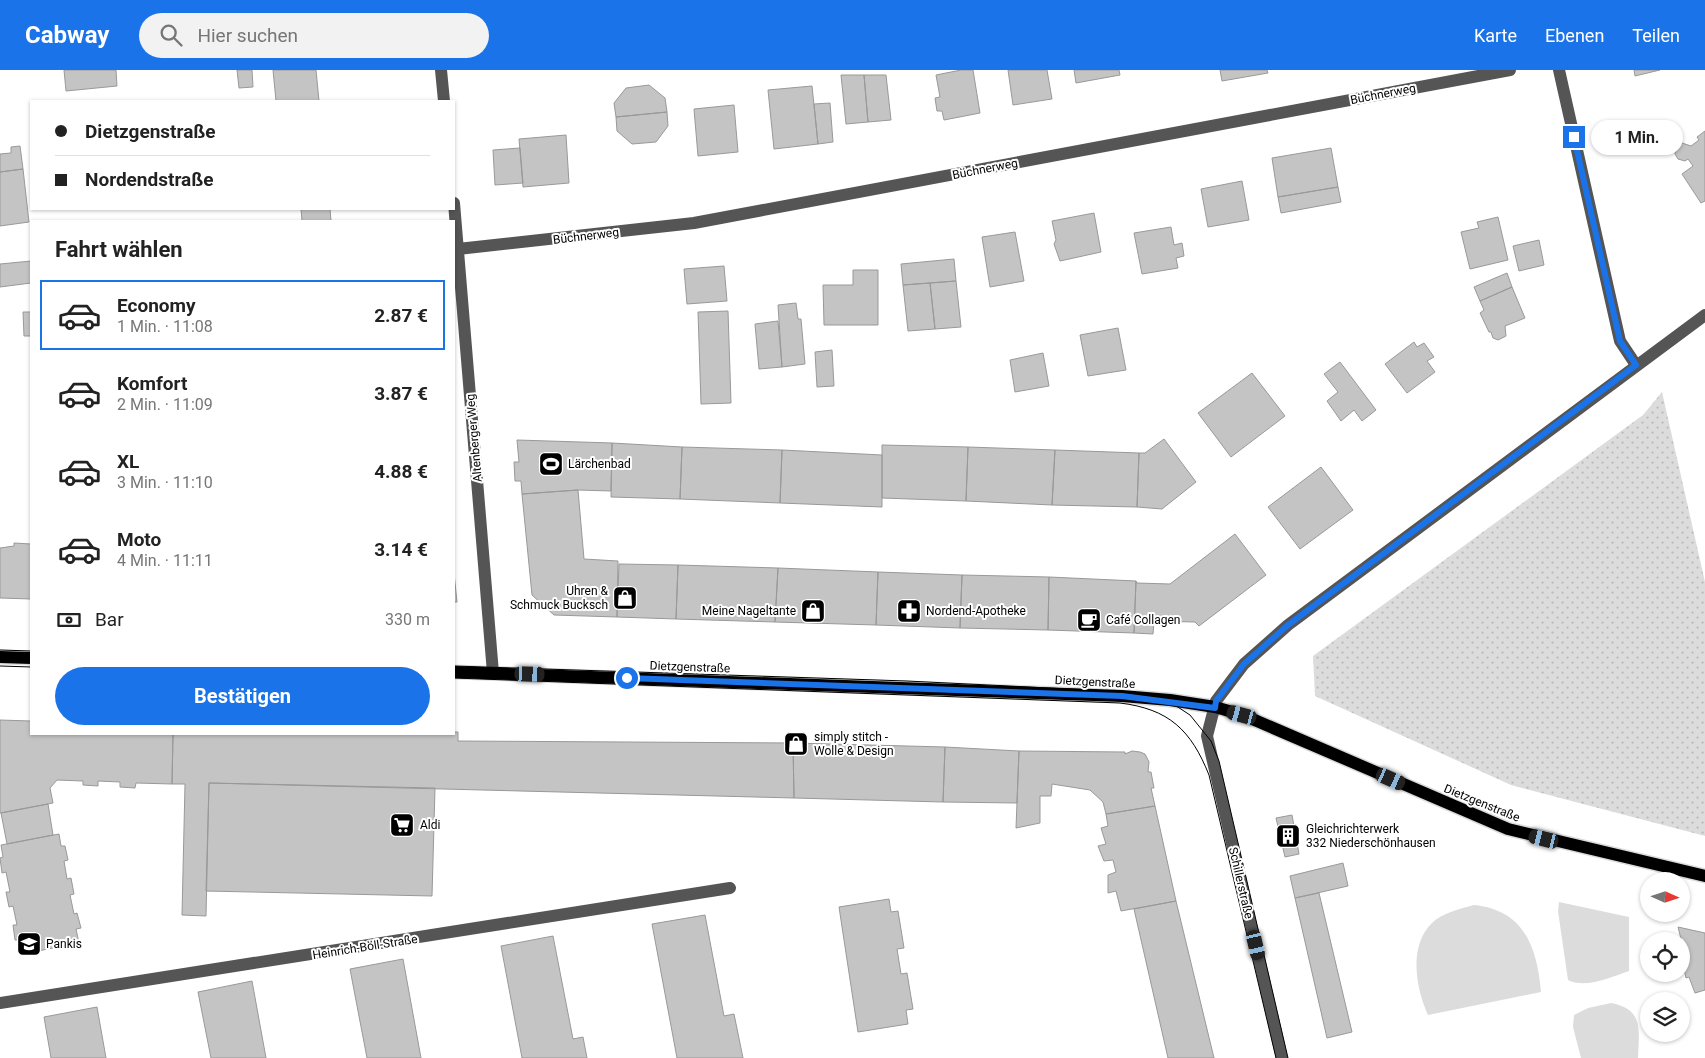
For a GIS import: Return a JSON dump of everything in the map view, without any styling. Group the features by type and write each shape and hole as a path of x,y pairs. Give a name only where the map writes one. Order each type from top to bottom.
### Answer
{"main road":[{"path":"0,657 30,658"},
{"name":"Dietzgenstraße","path":"455,672 1122,696 1215,708 1268,724 1508,829 1610,856 1705,876"}],"street":[{"path":"441,70 444,100"},
{"name":"Büchnerweg","path":"458,249 694,223 1510,70"},
{"path":"1559,70 1620,341 1636,365"},
{"name":"Altenberger Weg","path":"455,210 494,673"},
{"name":"Schillerstraße","path":"1282,1058 1207,736 1216,701 1244,664 1288,625 1705,315"},
{"name":"Heinrich-Böll-Straße","path":"0,1003 730,888"}],"shaded area":[{"path":"1662,392 1705,582 1705,836 1511,785 1315,696 1313,656 1643,415"},
{"path":"1559,902 1629,917 1629,971 1590,983 1568,980 1558,911"},
{"path":"1474,905 1491,908 1505,914 1525,934 1536,960 1541,992 1428,1015 1420,993 1416,968 1417,955 1424,932 1441,917"},
{"path":"1611,1003 1629,1010 1637,1022 1639,1030 1638,1058 1581,1058 1573,1027 1574,1015 1588,1008"}],"building":[{"path":"64,70 116,70 117,86 66,91"},
{"path":"237,70 252,70 253,87 239,88"},
{"path":"273,70 316,70 319,100 276,100"},
{"path":"961,70 973,70 980,113 944,120 942,111 937,111 935,98 940,97 936,75"},
{"path":"1008,70 1047,70 1052,99 1013,105"},
{"path":"1074,70 1119,70 1120,75 1076,83"},
{"path":"1220,70 1267,70 1268,73 1222,81"},
{"path":"1634,70 1660,70 1635,76"},
{"path":"841,75 864,75 868,122 846,124"},
{"path":"864,75 886,75 891,120 868,122"},
{"path":"649,85 665,98 667,112 616,117 614,103 626,88"},
{"path":"812,86 818,144 774,149 768,90"},
{"path":"830,103 833,142 818,144 814,104"},
{"path":"734,105 738,152 698,156 694,109"},
{"path":"667,112 668,126 656,142 632,144 617,131 616,117"},
{"path":"1705,131 1705,201 1701,203 1682,174 1693,166 1688,159 1685,161 1678,159 1675,154 1676,147 1682,143 1691,146 1699,140 1697,137"},
{"path":"566,135 569,183 523,187 519,139"},
{"path":"20,146 23,169 0,172 0,154 11,153 11,147"},
{"path":"520,148 523,183 495,185 493,150"},
{"path":"1331,148 1338,187 1278,197 1272,158"},
{"path":"23,169 29,222 0,226 0,172"},
{"path":"1242,181 1249,220 1208,227 1201,189"},
{"path":"1338,187 1341,202 1281,213 1278,197"},
{"path":"301,210 330,210 331,220 302,220"},
{"path":"1094,213 1101,252 1060,261 1054,244 1056,240 1052,221"},
{"path":"1498,217 1508,260 1470,269 1461,232 1479,228 1477,222"},
{"path":"1171,227 1174,245 1182,243 1184,256 1176,258 1178,268 1142,274 1134,233"},
{"path":"1015,232 1024,281 990,287 982,237"},
{"path":"1539,240 1544,265 1519,271 1513,246"},
{"path":"954,259 956,281 903,285 901,264"},
{"path":"30,261 30,283 0,287 0,264"},
{"path":"724,266 727,301 687,304 684,269"},
{"path":"853,270 878,270 878,325 824,325 823,285 853,285"},
{"path":"1507,273 1512,287 1480,301 1474,287"},
{"path":"956,281 961,327 935,329 930,283"},
{"path":"930,283 935,329 908,331 903,285"},
{"path":"1512,287 1525,318 1505,326 1506,336 1498,340 1493,338 1491,332 1489,332 1480,313 1484,310 1480,301"},
{"path":"796,303 798,319 801,319 805,364 782,367 778,305"},
{"path":"728,311 731,403 701,404 698,312"},
{"path":"23,312 30,312 30,336 24,336"},
{"path":"778,321 782,367 759,369 755,324"},
{"path":"1118,328 1126,370 1088,376 1080,335"},
{"path":"1414,342 1417,347 1424,343 1434,357 1427,361 1435,372 1407,393 1385,364"},
{"path":"832,350 834,386 817,387 815,352"},
{"path":"1043,353 1049,386 1015,392 1010,360"},
{"path":"1340,362 1376,410 1362,421 1354,410 1341,421 1327,401 1338,392 1324,374"},
{"path":"1252,373 1285,416 1231,457 1198,413"},
{"path":"1164,439 1196,482 1162,509 1137,507 1139,453 1145,453"},
{"path":"517,440 612,443 611,491 578,490 522,494 521,481 515,481 514,462 519,462"},
{"path":"612,443 682,447 680,499 611,497"},
{"path":"882,445 968,447 966,501 882,498"},
{"path":"682,447 782,450 780,503 680,499"},
{"path":"968,447 1055,450 1052,505 966,501"},
{"path":"782,450 882,455 882,507 780,503"},
{"path":"1055,450 1139,453 1137,507 1052,505"},
{"path":"1321,467 1353,510 1300,549 1268,507"},
{"path":"578,490 584,559 618,561 617,617 554,615 532,595 522,494"},
{"path":"1235,534 1266,575 1199,626 1195,622 1154,621 1153,634 1134,633 1136,581 1137,583 1170,584"},
{"path":"14,543 30,544 30,599 0,598 0,548 14,546"},
{"path":"619,564 678,565 676,619 617,617"},
{"path":"678,565 778,568 775,622 676,619"},
{"path":"778,568 878,572 876,625 775,622"},
{"path":"878,572 962,575 960,628 876,625"},
{"path":"962,575 1049,577 1048,630 960,628"},
{"path":"1049,577 1136,581 1134,633 1048,630"},
{"path":"455,583 457,602 455,602"},
{"path":"0,720 30,721 30,735 173,735 172,784 136,783 135,788 120,787 120,782 98,781 98,786 83,785 83,781 57,780 50,788 53,803 0,813"},
{"path":"455,732 458,732 458,741 793,743 794,798 209,783 206,916 182,915 185,784 172,784 173,735 455,735"},
{"path":"793,743 945,747 943,802 794,798"},
{"path":"945,747 1019,751 1017,803 943,802"},
{"path":"1019,751 1125,752 1125,754 1132,751 1145,754 1149,762 1148,772 1151,772 1154,788 1151,788 1155,806 1106,814 1103,802 1090,790 1052,784 1051,796 1040,796 1040,823 1016,828"},
{"path":"209,783 435,788 432,896 206,891"},
{"path":"48,804 53,835 7,844 1,813"},
{"path":"1155,806 1176,901 1121,911 1116,891 1108,893 1108,875 1116,872 1113,860 1104,861 1098,846 1106,844 1101,828 1108,826 1106,814"},
{"name":"Gleichrichterwerk 332 Niederschönhausen","path":"1292,815 1299,854 1285,857 1276,818"},
{"path":"59,834 61,846 65,846 68,860 64,861 67,879 71,878 74,894 70,895 74,914 77,913 81,928 76,929 79,943 22,954 19,940 15,940 13,925 17,925 13,906 9,907 6,892 10,892 6,872 2,873 0,858 3,857 1,845"},
{"path":"1343,863 1348,886 1295,898 1290,876"},
{"path":"1319,893 1352,1032 1327,1038 1295,898"},
{"path":"889,899 891,912 898,911 904,948 897,949 901,974 907,973 913,1009 906,1010 908,1024 858,1032 839,907"},
{"path":"1176,901 1214,1058 1168,1058 1134,909"},
{"path":"705,915 724,1016 734,1014 743,1058 677,1058 652,924"},
{"path":"1678,927 1705,933 1705,990 1695,993 1690,980 1690,932 1679,932"},
{"path":"553,936 573,1039 583,1037 587,1058 522,1058 501,946"},
{"path":"403,959 421,1058 367,1058 350,969"},
{"path":"252,981 266,1058 211,1058 198,992"},
{"path":"97,1007 106,1058 51,1058 44,1017"}],"tram line":[{"path":"0,650 30,651"},
{"path":"0,666 30,667"},
{"path":"455,666 907,681 1131,692 1167,700 1190,715 1211,741 1219,761 1288,1058"},
{"path":"455,678 1120,703 1152,710 1176,724 1186,734 1202,759 1209,775 1276,1058"}],"place":[{"name":"Lärchenbad","path":"551,464"},
{"name":"Uhren & Schmuck Bucksch","path":"625,598"},
{"name":"Meine Nageltante","path":"813,611"},
{"name":"Nordend-Apotheke","path":"909,611"},
{"name":"Café Collagen","path":"1089,620"},
{"name":"simply stitch - Wolle & Design","path":"796,744"},
{"name":"Aldi","path":"402,825"},
{"name":"Gleichrichterwerk 332 Niederschönhausen","path":"1288,836"},
{"name":"Pankis","path":"29,944"}],"route":[{"path":"627,678 1122,696 1170,700 1215,708 1216,701 1244,664 1288,625 1636,365 1620,341 1574,137"}]}
